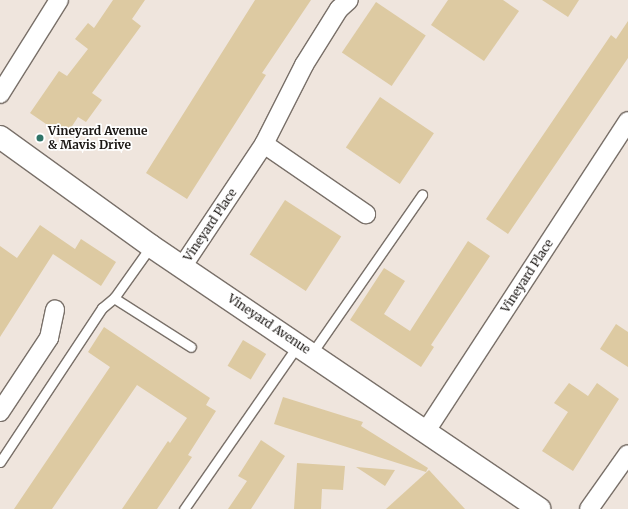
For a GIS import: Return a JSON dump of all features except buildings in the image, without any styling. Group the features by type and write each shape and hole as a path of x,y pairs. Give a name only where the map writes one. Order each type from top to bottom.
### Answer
{"street":[{"path":"0,94 58,0"},
{"name":"Vineyard Place","path":"182,267 264,144 304,65 339,9 349,0"},
{"name":"Vineyard Place","path":"426,431 628,121"},
{"name":"Vineyard Avenue","path":"0,137 151,246 306,348 426,431 528,506"},
{"path":"264,144 366,214"},
{"path":"0,412 49,338 55,310"},
{"path":"589,509 628,454"}],"lane":[{"path":"184,509 422,195"},
{"path":"0,462 102,308 114,298 151,246"},
{"path":"114,298 190,347"}],"place":[{"name":"Vineyard Avenue & Mavis Drive","path":"40,138"}]}
